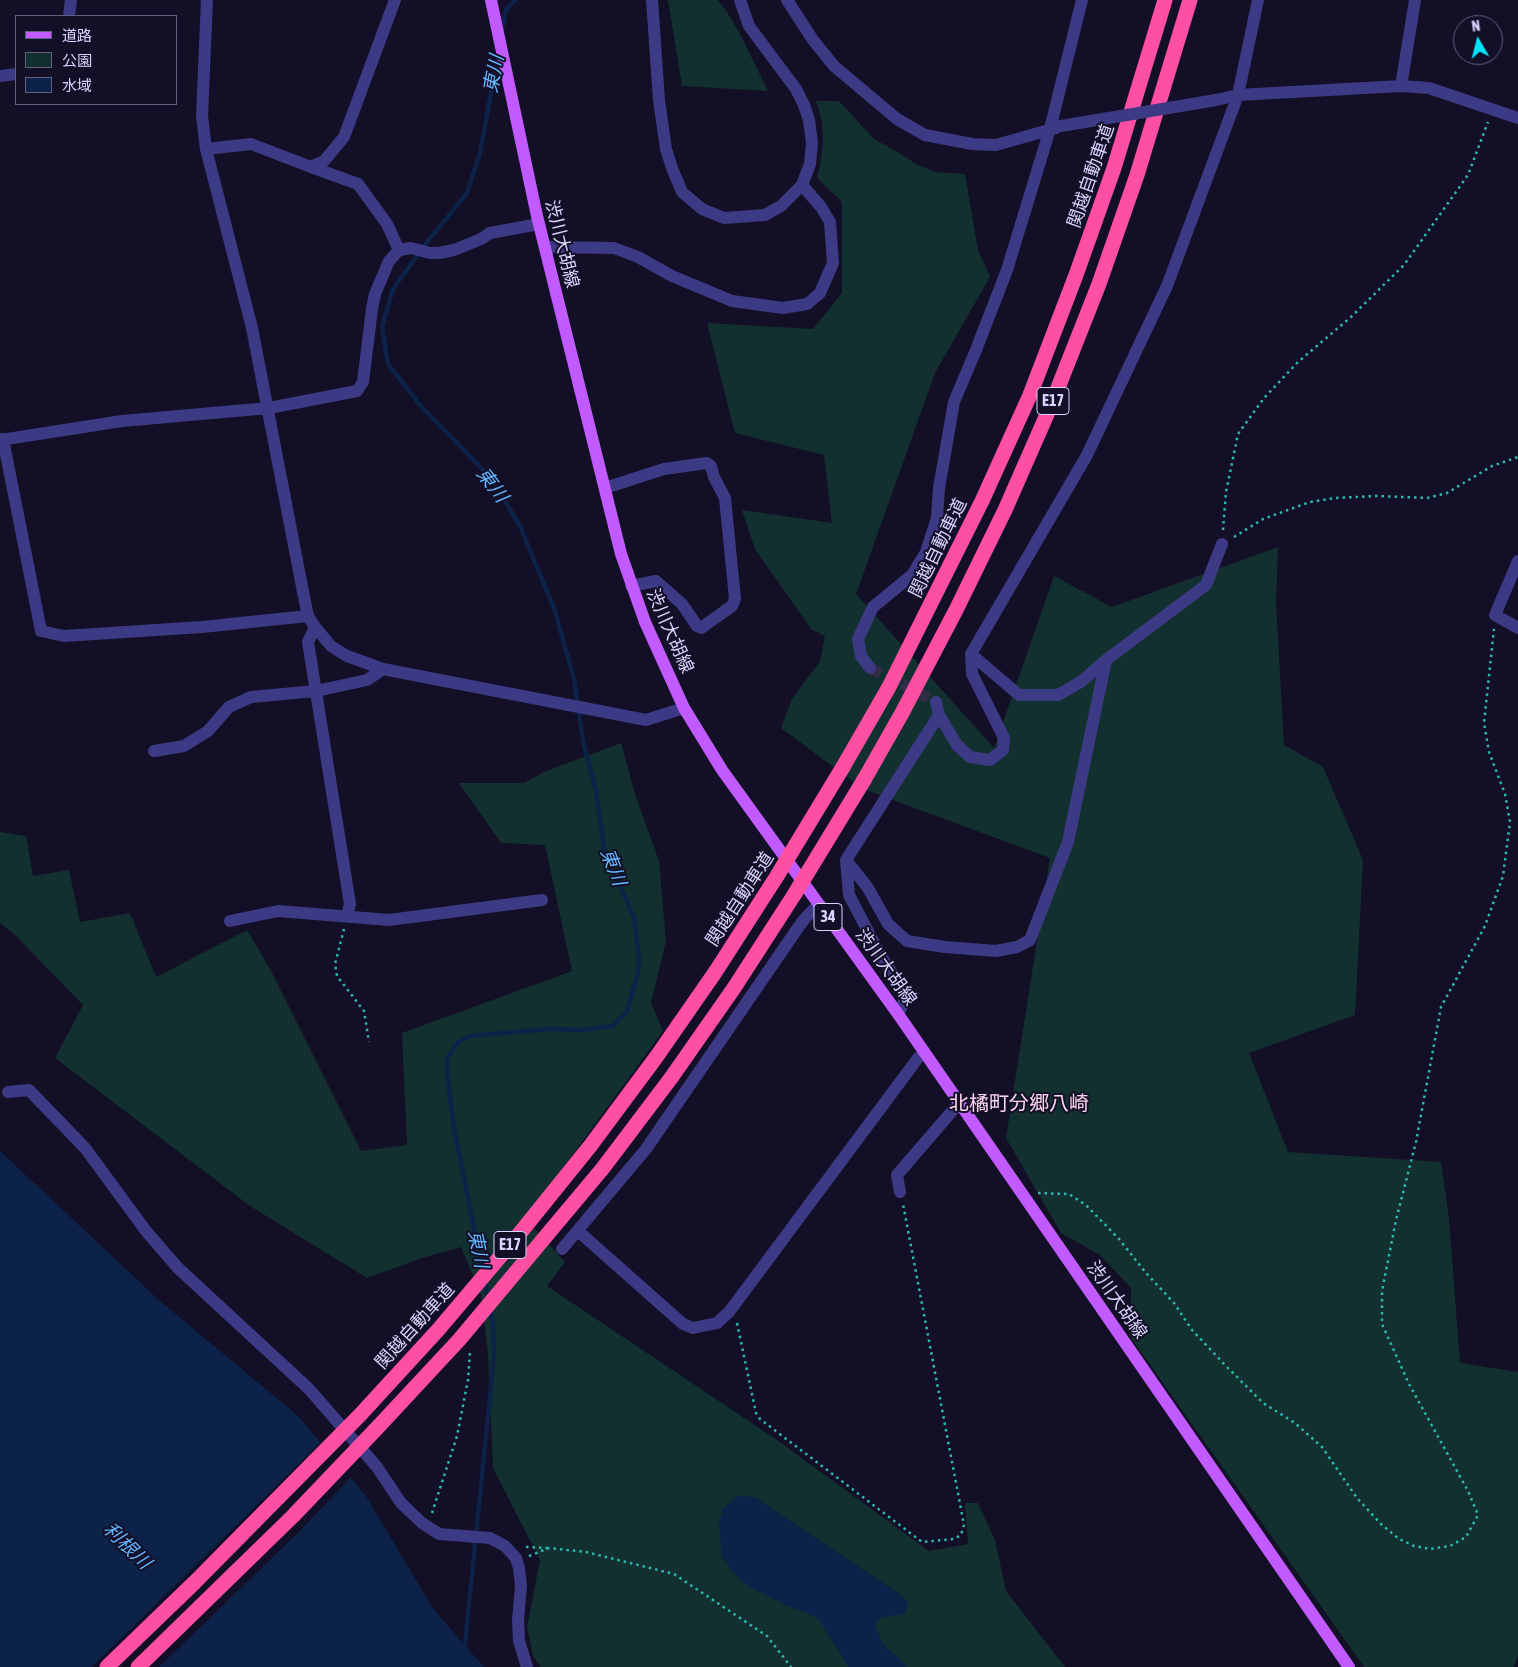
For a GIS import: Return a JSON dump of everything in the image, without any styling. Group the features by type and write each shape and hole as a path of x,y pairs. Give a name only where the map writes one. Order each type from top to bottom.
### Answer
{"highway":[{"name":"関越自動車道","path":"107,1667 195,1582 360,1416 438,1330 591,1145 716,971 767,892 844,767 889,687 982,501 1030,395 1114,168 1165,0"},
{"name":"E17","path":"138,1667 293,1516 459,1340 592,1182 671,1078 734,988 794,895 864,780 902,713 956,610 1005,510 1052,403 1098,284 1137,175 1190,0"}],"main road":[{"name":"渋川大胡線","path":"492,0 539,224 621,554 645,622 684,708 722,770 898,1014 1348,1667"}],"street":[{"path":"69,15 71,0"},
{"path":"207,0 202,116 206,149 252,328 308,616 315,627 331,646 348,656 383,669 646,720 684,708"},
{"path":"310,167 324,161 344,137 395,0"},
{"path":"652,0 659,100 666,149 682,192 702,209 724,218 745,218 765,215 781,206 802,185 810,164 812,143 809,120 796,89 750,26 740,0"},
{"path":"787,0 813,40 834,66 896,119 925,135 972,144 996,145 1055,128 1238,95 1401,86 1429,88 1518,118"},
{"path":"870,668 860,656 858,639 873,607 912,575 926,552 937,518 939,488 954,402 1007,270 1055,128 1082,0"},
{"path":"936,702 939,715 957,745 970,758 990,760 1003,750 1004,738 972,674 971,654 1087,455 1166,286 1238,95 1258,0"},
{"path":"1401,86 1415,0"},
{"path":"0,76 15,74"},
{"path":"206,149 251,144 358,184 405,249 430,253 454,250 481,239 490,233 539,224"},
{"path":"545,247 614,248 638,257 672,276 732,301 783,308 807,304 820,293 833,263 830,222 821,207 802,185"},
{"path":"308,616 202,627 64,636 41,631 2,439 122,421 269,408 357,391 363,382 375,294 390,261 405,249"},
{"path":"605,488 664,469 707,462 711,466 724,498 735,599 732,606 702,628 697,626 682,604 656,581 631,586"},
{"path":"971,654 1019,695 1058,695 1082,681 1106,660 1206,585 1222,544"},
{"path":"1518,561 1495,615 1518,628"},
{"path":"315,627 308,642 350,904 347,916"},
{"path":"846,860 868,888 888,924 907,941 946,947 996,951 1017,947 1030,940 1068,842 1106,660"},
{"path":"154,751 184,746 208,731 229,707 251,697 316,690 367,680 383,669"},
{"path":"898,1014 908,996 881,956 849,895 846,860 939,715"},
{"path":"230,921 278,910 389,920 542,900"},
{"path":"562,1250 646,1148 802,922 820,906"},
{"path":"578,1231 684,1324 693,1328 717,1323 729,1312 918,1058"},
{"path":"8,1092 29,1090 85,1148 146,1231 178,1268 309,1389 377,1467 401,1503 428,1527 439,1534 490,1538 505,1546 516,1558 521,1586 518,1620 519,1641 527,1667"},
{"path":"900,1192 897,1175 952,1110 960,1104"}],"path":[{"path":"1222,544 1226,492 1238,434 1264,398 1298,362 1351,317 1404,265 1468,175 1494,109"},
{"path":"1222,544 1263,519 1310,502 1335,498 1376,496 1427,498 1447,493 1492,466 1518,457"},
{"path":"1021,1192 1069,1194 1086,1205 1119,1239 1146,1273 1174,1303 1192,1330 1263,1402 1295,1423 1322,1447 1357,1498 1381,1524 1399,1539 1414,1546 1430,1549 1450,1546 1466,1537 1478,1515 1468,1491 1410,1384 1382,1324 1382,1292 1396,1220 1416,1142 1441,1007 1485,926 1503,876 1510,822 1505,794 1489,752 1484,723 1495,615"},
{"path":"347,916 335,964 337,976 364,1011 369,1042"},
{"path":"729,1312 737,1323 756,1414 760,1418 922,1542 954,1539 961,1535 964,1525 900,1192"},
{"path":"428,1527 457,1436 468,1380 470,1352"},
{"path":"505,1546 586,1552 674,1574 768,1636 790,1667"},
{"path":"518,1564 532,1554 549,1548"}],"green space":[{"path":"668,0 718,0 740,34 768,91 682,86"},
{"path":"816,101 839,101 874,139 916,164 935,172 965,174 978,250 990,277 935,373 856,594 994,748 1054,576 1112,607 1278,547 1276,603 1284,745 1323,767 1363,860 1355,1015 1249,1053 1288,1152 1441,1162 1449,1218 1460,1363 1518,1372 1518,1656 1514,1667 1364,1667 1131,1338 1131,1288 1100,1255 1061,1233 1006,1138 1050,858 863,789 781,728 792,699 820,661 825,636 811,629 755,549 742,510 832,523 824,455 735,433 707,323 813,329 842,293 842,202 817,178 823,141 822,121"},
{"path":"621,743 635,794 659,861 666,941 651,1003 663,1031 525,1218 565,1262 547,1286 777,1440 929,1551 968,1544 965,1503 978,1503 995,1540 1006,1591 1065,1667 541,1667 533,1656 527,1627 540,1560 493,1468 488,1353 481,1295 461,1247 422,1258 367,1278 250,1206 55,1058 83,1005 15,935 0,923 0,832 26,836 33,876 69,870 80,922 130,913 156,977 247,930 270,969 361,1151 407,1145 402,1033 572,971 545,845 501,843 459,783 524,783 544,772"}],"water":[{"name":"利根川","path":"0,1151 160,1301 297,1415 366,1496 434,1610 484,1667 0,1667"},
{"path":"740,1495 756,1498 904,1597 908,1605 905,1614 881,1618 875,1625 883,1645 906,1664 906,1667 848,1667 818,1618 785,1605 751,1588 733,1573 722,1556 719,1523 723,1508"}],"pier":[{"path":"322,1441 352,1476 301,1530 159,1667 92,1667"}],"waterway":[{"name":"東川","path":"502,29 506,10 515,0"},
{"name":"東川","path":"483,1272 454,1128 447,1058 458,1042 470,1036 550,1029 582,1030 613,1026 627,1011 638,973 639,957 634,918 604,848 596,791 583,741 574,679 555,611 520,526 491,478 420,405 388,364 382,327 393,289 427,242 467,193 480,153 498,54"},
{"name":"東川","path":"485,1282 488,1299"},
{"name":"東川","path":"462,1648 465,1644 494,1356 493,1322 490,1309"}],"tunnel":[{"path":"870,668 936,702"}],"district":[{"name":"北橘町分郷八崎","path":"1019,1104"}]}
